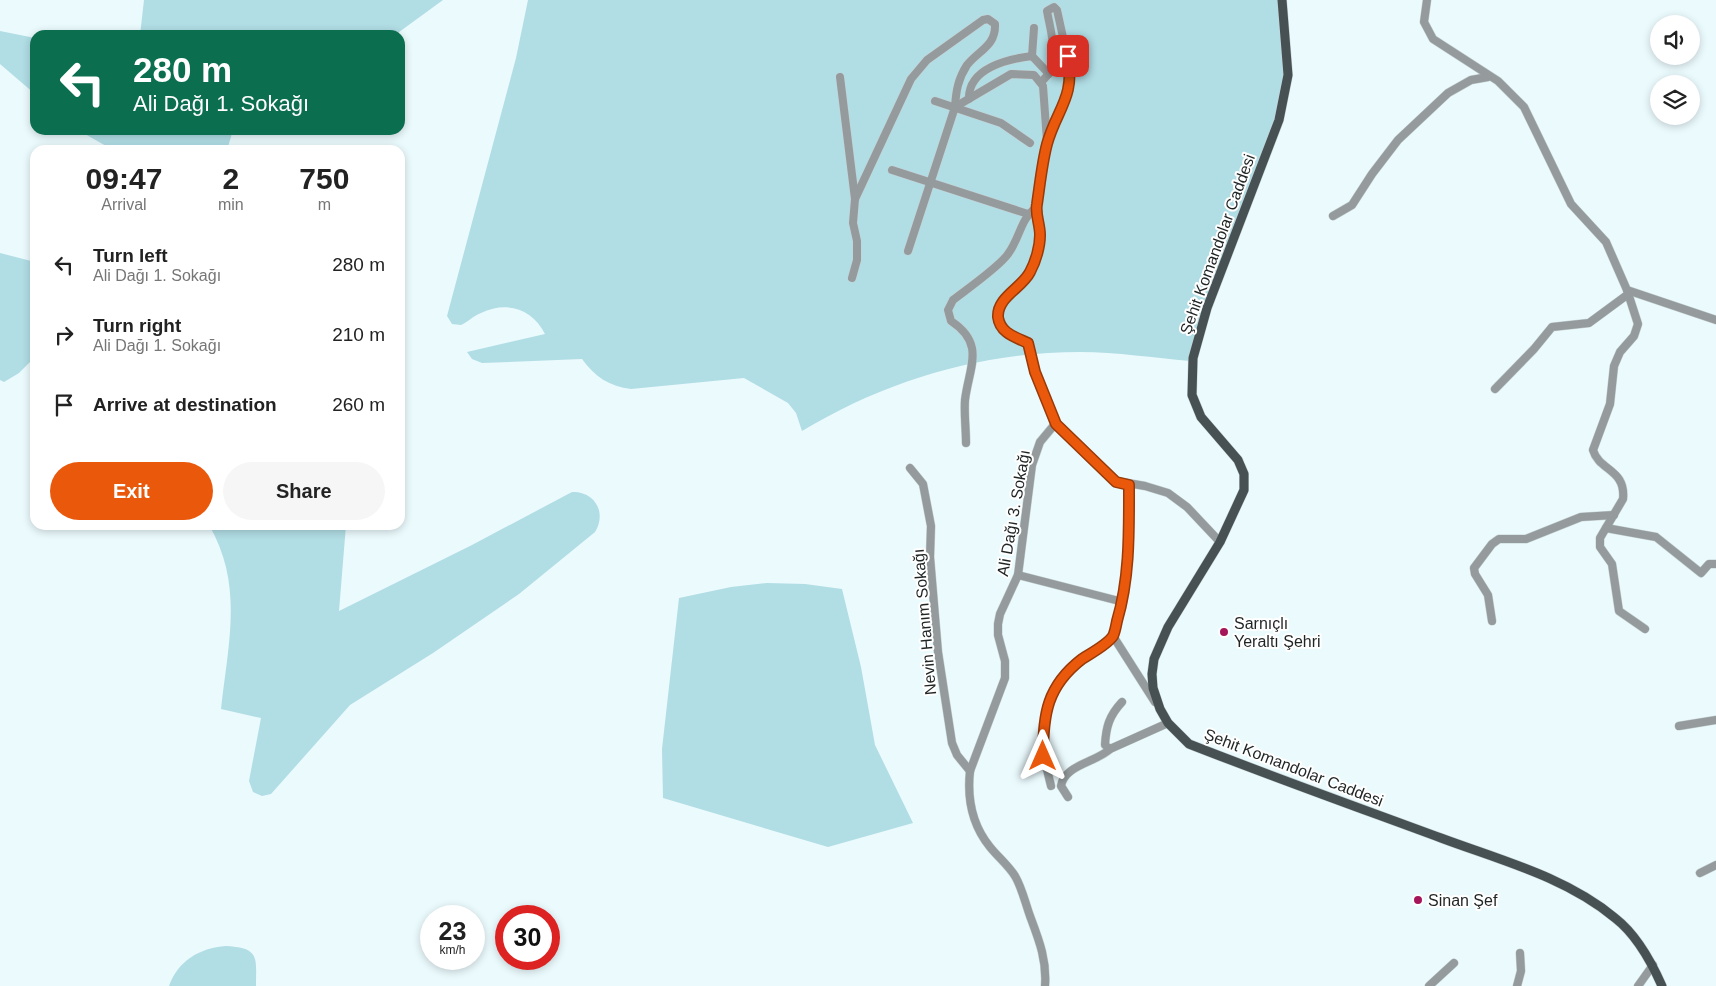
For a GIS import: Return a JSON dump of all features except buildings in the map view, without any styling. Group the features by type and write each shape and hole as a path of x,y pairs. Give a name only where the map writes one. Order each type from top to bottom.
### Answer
{"main road":[{"name":"Şehit Komandolar Caddesi","path":"1282,0 1288,75 1279,120 1208,308 1193,358 1192,395 1201,417 1238,460 1244,474 1244,490 1220,542 1168,627 1154,659 1153,688 1160,709 1168,723 1189,744 1515,865 1576,891 1616,918 1636,940 1653,966 1662,986"}],"street":[{"path":"1427,0 1424,22 1429,34 1488,77 1498,81 1524,107 1571,204 1606,242 1627,292 1638,324 1634,336 1620,352 1614,366 1610,404 1593,446 1596,456 1620,479 1623,485 1623,498 1600,538 1600,547 1612,564 1619,610 1645,629"},
{"path":"1041,82 1049,74 1054,58 1048,11 1050,7 1057,10 1070,69 1068,95 1047,143 1036,207 1040,235 1036,257 1030,272 1022,284 1000,305 998,319 1005,332 1028,343 1035,372 1056,424 1116,482 1145,486 1168,493 1187,507 1220,542"},
{"path":"855,199 910,79 927,60 983,20 991,20 995,24 994,37 991,44 968,65 956,86 955,107 908,251"},
{"path":"1034,28 1032,56 1049,74"},
{"path":"968,99 968,92 974,80 990,68 1008,59 1032,56"},
{"path":"955,107 1011,74 1029,73 1041,82 1047,143"},
{"path":"840,77 855,199 853,223 857,241 857,260 852,278"},
{"path":"1333,216 1352,205 1372,174 1398,140 1448,93 1471,80 1488,77"},
{"path":"935,101 1001,123 1030,143"},
{"path":"892,170 1028,214"},
{"path":"966,443 965,400 974,359 973,347 961,327 951,320 948,310 953,300 1008,256 1028,214 1036,207"},
{"path":"1627,292 1716,320"},
{"path":"1495,389 1534,349 1552,327 1589,323 1627,292"},
{"name":"Ali Dağı 3. Sokağı","path":"1045,986 1044,953 1014,876 989,847 975,821 969,796 970,771 986,734 1005,678 1005,661 998,635 998,624 1000,614 1018,575 1032,465 1040,442 1056,424"},
{"name":"Nevin Hanım Sokağı","path":"910,468 923,484 930,526 930,557 938,652 952,743 957,755 970,771"},
{"path":"1050,786 1043,756 1043,725 1047,704 1056,685 1070,668 1113,636 1122,602 1129,541 1129,485"},
{"path":"1492,621 1488,595 1474,571 1475,564 1492,544 1504,538 1526,539 1582,518 1614,515"},
{"path":"1606,528 1656,537 1701,573 1709,564 1716,564"},
{"path":"1018,575 1122,602"},
{"path":"1113,636 1160,709"},
{"path":"1110,748 1105,745 1106,727 1112,713 1122,702"},
{"path":"1679,726 1716,720"},
{"path":"1068,797 1062,786 1065,777 1073,770 1103,756 1110,748 1168,723"},
{"path":"1700,873 1716,865"},
{"path":"1517,986 1522,971 1520,953"},
{"path":"1429,986 1454,963"},
{"path":"1638,986 1653,966"}],"shaded area":[{"path":"144,0 443,0 402,30 141,30"},
{"path":"528,0 1282,0 1287,47 1284,98 1190,361 1094,352 1043,353 1007,357 936,372 901,384 867,397 802,431 796,413 788,403 744,378 631,389 616,386 603,380 582,359 482,363 472,359 467,352 545,334 533,318 518,309 490,309 461,325 452,324 447,316 516,58"},
{"path":"0,31 30,37 30,90 0,64"},
{"path":"87,135 232,135 228,145 104,145"},
{"path":"0,253 30,261 30,362 19,373 4,382 0,380"},
{"path":"572,492 587,495 597,504 600,518 595,532 519,594 433,653 350,705 271,794 262,796 253,792 249,781 261,718 221,709 230,638 230,592 227,570 220,547 212,530 346,530 339,611 472,545"},
{"path":"767,583 805,584 842,589 861,667 875,745 913,823 828,847 663,798 662,749 679,598 731,587"},
{"path":"226,946 245,949 254,956 256,986 169,986 178,969 191,957 216,947"}],"place":[{"name":"Sarnıçlı Yeraltı Şehri","path":"1224,632"},
{"name":"Sinan Şef","path":"1418,900"}],"route":[{"path":"1043,756 1043,725 1047,704 1056,685 1070,668 1113,636 1122,602 1129,541 1129,485 1116,482 1056,424 1035,372 1028,343 1005,332 998,319 1000,305 1004,299 1022,284 1030,272 1036,257 1040,235 1036,207 1047,143 1068,95 1070,69 1068,56"}]}
